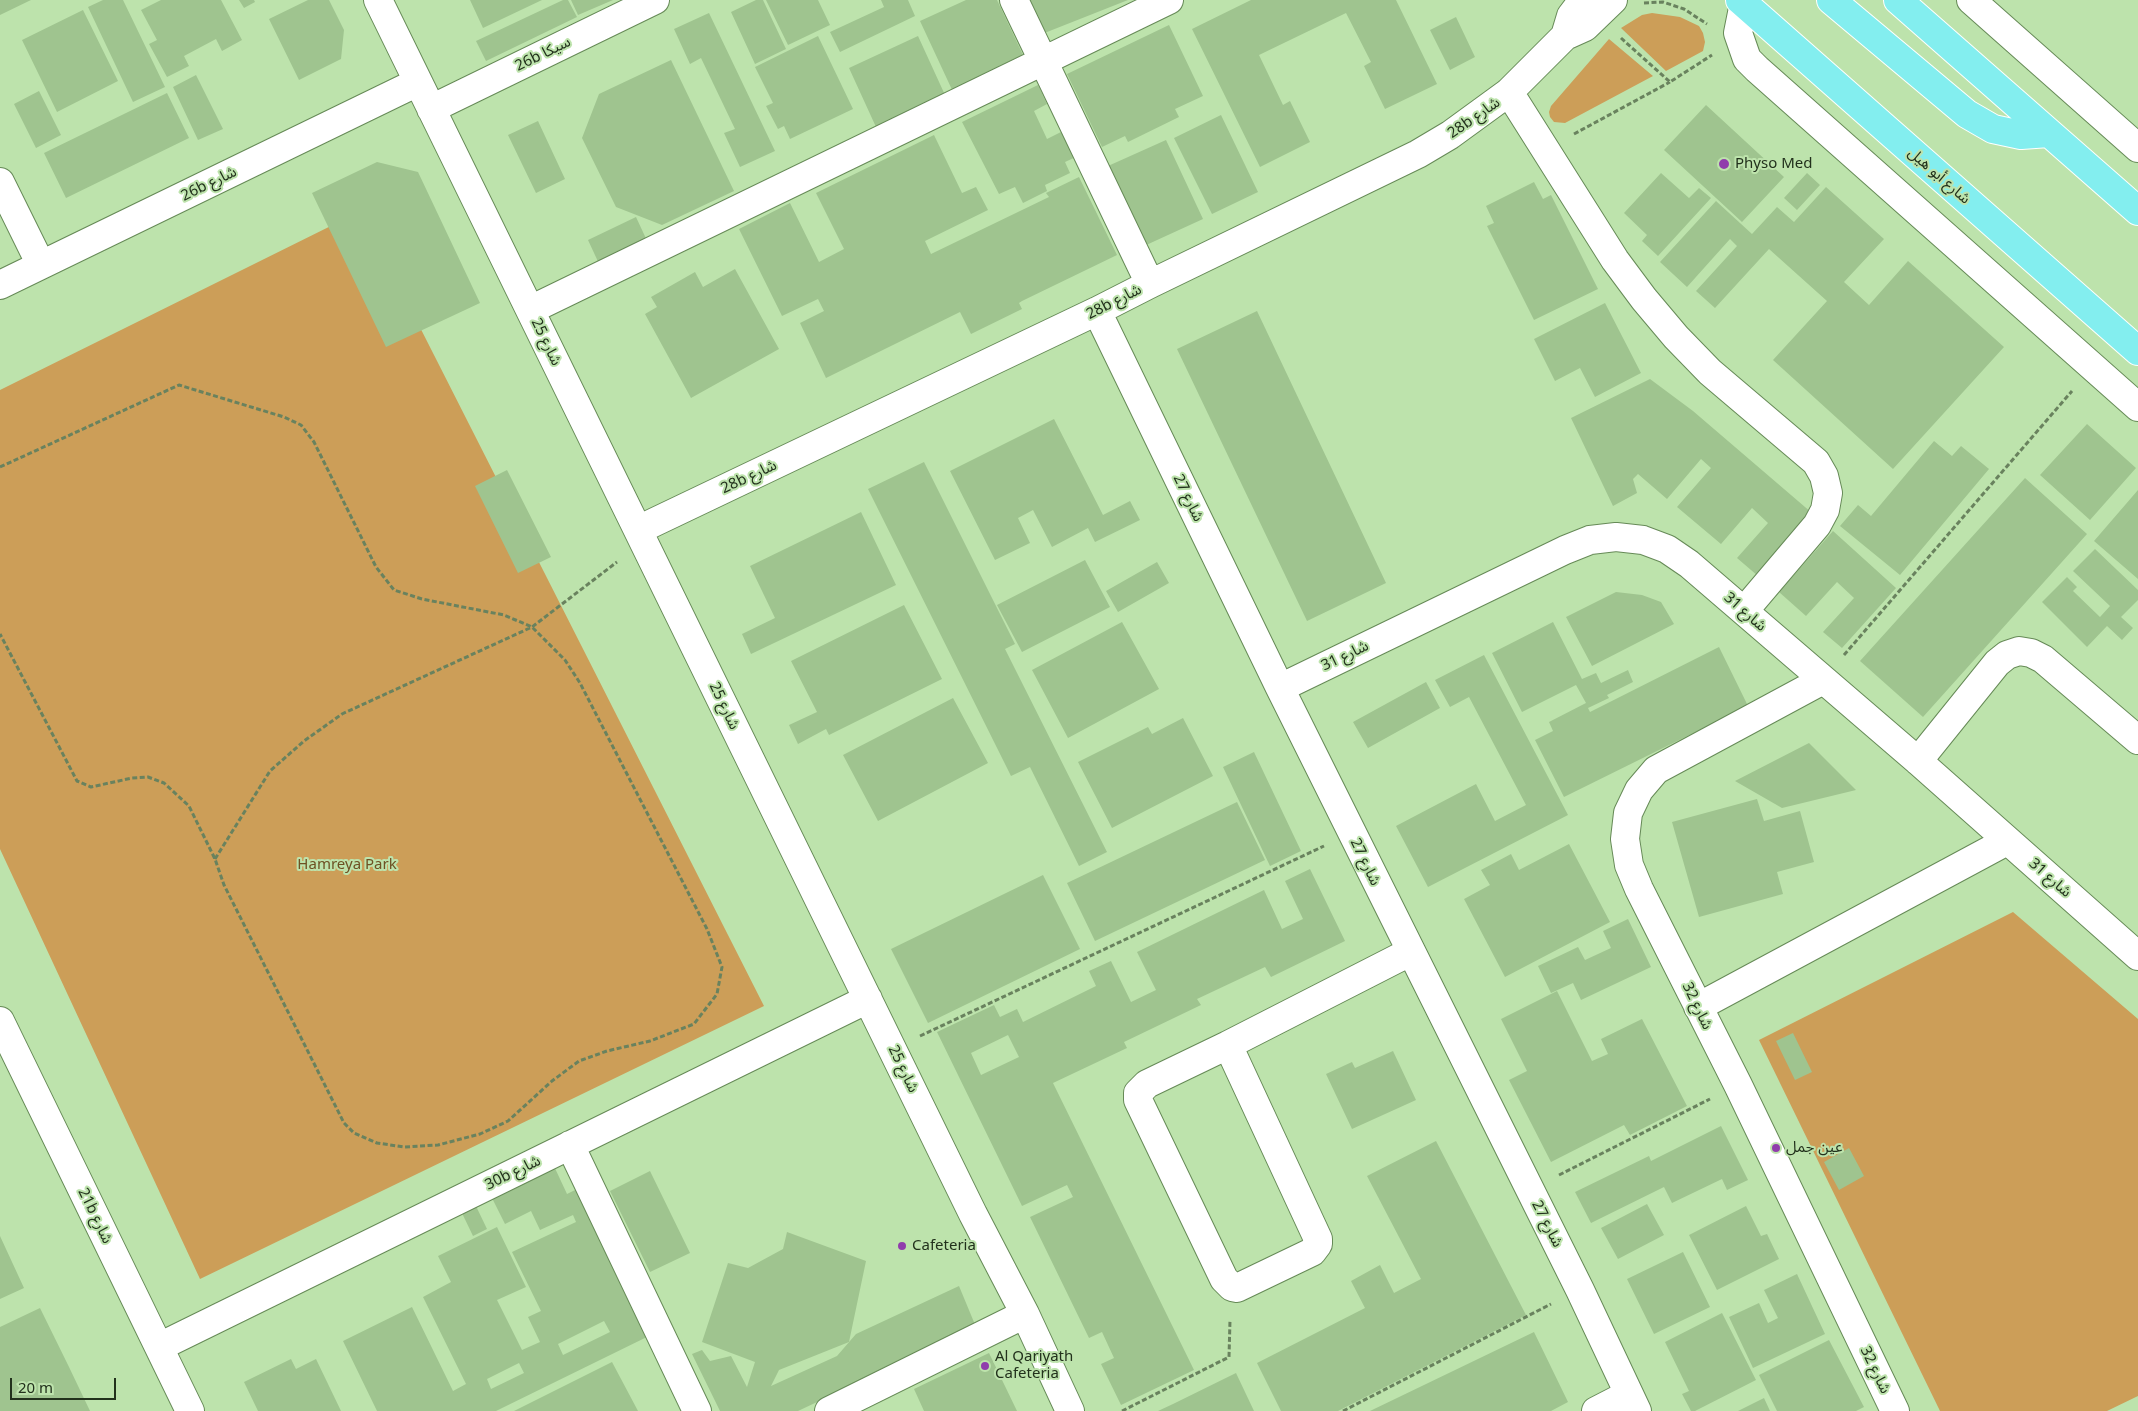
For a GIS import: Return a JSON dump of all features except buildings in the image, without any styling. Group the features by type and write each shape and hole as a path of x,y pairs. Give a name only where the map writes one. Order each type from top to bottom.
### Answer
{"main road":[{"path":"1831,0 1967,114 1993,129 2021,135 2049,133"},
{"path":"1898,0 2138,211"},
{"name":"شارع أبو هيل","path":"1742,1 2138,351"}],"street":[{"name":"شارع 25","path":"378,0 973,1214 1025,1314 1070,1411"},
{"name":"26b سيكا","path":"431,108 655,0"},
{"path":"1014,0 1150,284"},
{"path":"530,310 1169,0"},
{"name":"28b شارع","path":"1565,36 1571,16 1583,0"},
{"name":"28b شارع","path":"641,536 1150,284 1418,154 1450,135 1509,92 1565,36 1584,27 1613,0"},
{"path":"1971,0 2138,148"},
{"path":"1742,1 1738,33 1742,46 1752,64 2138,407"},
{"name":"26b شارع","path":"0,285 418,82"},
{"path":"1509,92 1615,260 1644,299 1676,337 1710,372 1816,462 1824,476 1828,493 1825,510 1817,525 1744,611"},
{"path":"0,182 41,265"},
{"name":"شارع 27","path":"1097,311 1351,833 1580,1290 1633,1403"},
{"name":"شارع 31","path":"1280,688 1556,554 1590,540 1616,537 1643,540 1667,549 1689,564 1918,761 2007,841 2134,944"},
{"path":"1918,761 1998,663 2007,655 2019,651 2043,658 2138,740"},
{"name":"شارع 32","path":"1823,680 1656,770 1639,790 1628,814 1625,840 1629,865 1895,1411"},
{"path":"1698,1007 2007,841"},
{"path":"1228,1045 1318,1239 1318,1244 1312,1252 1243,1286 1232,1287 1224,1279 1138,1100 1138,1093 1147,1084 1410,952"},
{"name":"30b شارع","path":"159,1348 868,999"},
{"name":"21b شارع","path":"0,1021 190,1411"},
{"path":"570,1145 697,1411"},
{"path":"829,1411 1025,1314"},
{"path":"1596,1411 1633,1403"}],"path":[{"path":"1642,4 1663,2 1684,9 1706,22 1710,28"},
{"path":"1618,36 1670,82"},
{"path":"1545,149 1670,82 1712,55 1715,46"},
{"path":"1823,680 2092,368"},
{"path":"0,467 179,385 284,417 301,425 314,442 376,567 394,590 422,599 504,615 532,627 565,660 580,683 707,929 722,967 717,994 694,1024 650,1041 606,1051 579,1061 552,1081 508,1121 480,1134 438,1145 404,1147 377,1143 354,1133 344,1123 224,885 215,859 189,806 164,783 148,777 132,778 92,788 77,781 0,634"},
{"path":"215,859 270,772 304,741 342,714 532,627 641,536"},
{"path":"893,1049 1351,833"},
{"path":"1529,1190 1738,1086"},
{"path":"1122,1411 1229,1357 1232,1287"},
{"path":"1343,1411 1580,1290"}],"green space":[{"path":"1652,13 1680,17 1699,26 1705,42 1703,51 1666,71 1621,28 1642,15"},
{"path":"1609,39 1653,76 1565,123 1554,122 1549,112 1551,106"},
{"name":"Hamreya Park","path":"361,211 764,1006 200,1279 0,849 0,390"},
{"path":"2013,912 2138,1019 2138,1396 2107,1411 1940,1411 1759,1040"}],"place":[{"name":"Physo Med","path":"1724,164"},
{"name":"عين جمل","path":"1776,1148"},
{"name":"Cafeteria","path":"902,1246"},
{"name":"Al Qariyath Cafeteria","path":"985,1366"}]}
